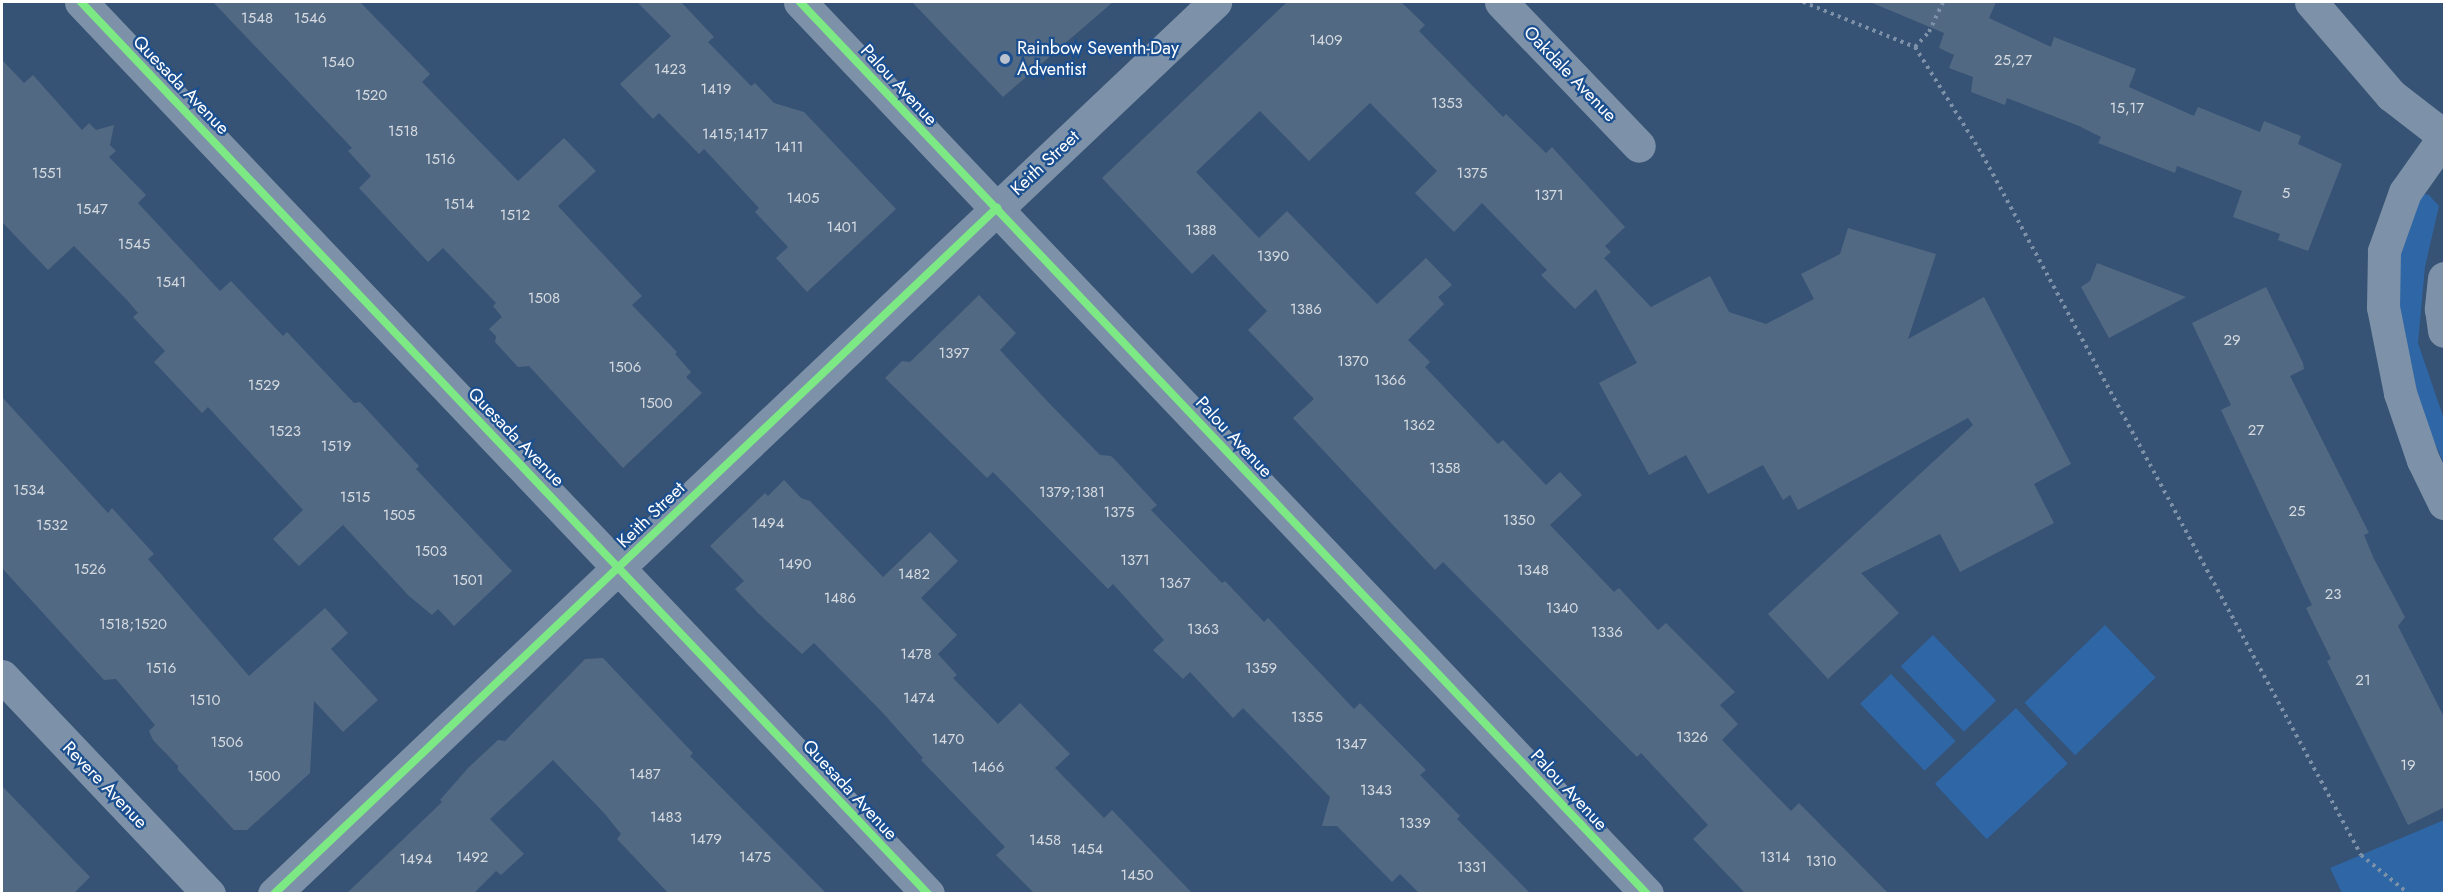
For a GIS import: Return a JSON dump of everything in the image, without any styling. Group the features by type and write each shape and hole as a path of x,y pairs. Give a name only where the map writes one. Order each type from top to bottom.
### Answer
{"street":[{"name":"Quesada Avenue","path":"81,2 928,894"},
{"name":"Palou Avenue","path":"800,2 1647,894"},
{"name":"Keith Street","path":"274,894 1215,2"},
{"name":"Oakdale Avenue","path":"1501,2 1639,146"},
{"path":"2311,2 2391,95 2445,136 2401,202 2384,251 2383,307 2400,393 2422,460 2445,503"},
{"path":"2445,278 2441,309 2445,330"},
{"name":"Revere Avenue","path":"2,676 209,894"}],"path":[{"path":"1803,2 1915,47 1982,154 2361,855 2409,894"},
{"path":"1915,47 1929,32 1943,2"}],"shaded area":[{"path":"2419,193 2429,195 2439,206 2425,267 2418,343 2444,419 2444,464 2406,376 2390,280"},
{"path":"2105,625 2156,678 2075,755 2024,703"},
{"path":"1933,635 1996,700 1964,732 1901,666"},
{"path":"1891,674 1956,741 1925,771 1860,704"},
{"path":"2016,708 2068,764 1987,839 1935,784"},
{"path":"2444,820 2444,893 2342,893 2330,868"}],"building":[{"path":"213,2 360,2 430,74 422,82 518,181 564,138 596,171 558,206 642,296 632,305 677,352 675,354 691,372 686,377 702,393 623,468 529,366 518,367 495,342 496,336 489,329 502,317 493,306 496,303 443,248 428,262 359,188 371,176 348,151 352,148"},
{"path":"637,2 681,2 714,37 708,42 751,86 755,83 774,103 804,112 896,209 807,292 776,258 788,247 755,212 759,208 704,149 699,154 659,113 653,119 620,84 671,36"},
{"name":"Rainbow Seventh-Day Adventist","path":"912,2 1113,2 1003,97"},
{"path":"1287,2 1401,2 1425,25 1419,31 1503,117 1506,114 1546,153 1552,147 1625,227 1605,246 1611,252 1604,258 1651,307 1710,276 1729,312 1766,324 1814,299 1801,274 1840,254 1848,228 1936,254 1908,339 1984,297 2071,464 2034,484 2054,523 1960,572 1940,534 1861,573 1899,613 1828,679 1768,614 1973,425 1968,418 1798,510 1790,495 1783,500 1763,465 1708,494 1686,455 1649,475 1599,383 1637,363 1596,289 1575,309 1541,275 1547,270 1482,203 1454,232 1415,193 1437,171 1370,103 1309,161 1260,111 1196,172 1259,238 1287,211 1377,304 1426,258 1452,285 1438,297 1444,304 1408,340 1430,362 1425,367 1498,444 1503,440 1546,485 1560,472 1582,495 1550,525 1614,592 1619,588 1658,630 1666,623 1735,692 1720,705 1738,724 1722,740 1791,811 1799,803 1889,894 1746,894 1693,839 1708,825 1641,753 1637,757 1443,562 1435,570 1293,418 1314,399 1248,330 1267,311 1213,254 1192,274 1102,178"},
{"path":"1870,2 1996,2 1989,18 2051,47 2054,37 2136,69 2129,87 2194,116 2198,107 2260,132 2264,121 2301,136 2298,144 2342,164 2308,251 2278,240 2280,234 2233,217 2242,191 2177,166 2175,173 2098,143 2101,137 2079,126 2007,98 2005,105 1971,92 1973,77 1949,68 1954,55 1939,48 1944,33"},
{"path":"2,60 24,83 33,75 82,130 89,123 96,130 114,125 110,145 116,151 109,157 146,195 138,203 220,291 231,281 283,336 287,332 354,403 360,402 419,466 416,469 512,571 454,626 438,609 432,615 409,596 343,525 299,566 273,539 303,510 208,407 202,413 154,362 165,351 133,317 138,313 127,300 74,246 48,270 2,222"},
{"path":"2097,263 2186,297 2109,338 2081,287 2090,281"},
{"path":"2266,287 2303,363 2304,369 2290,376 2369,533 2364,535 2374,559 2405,617 2398,626 2445,719 2445,807 2408,825 2327,661 2331,659 2306,608 2312,605 2221,410 2231,405 2192,323"},
{"path":"979,295 1016,333 1000,350 1100,455 1111,456 1119,464 1157,505 1151,510 1222,583 1225,581 1264,622 1268,618 1354,709 1360,703 1426,770 1420,775 1460,816 1457,819 1531,894 1420,894 1400,874 1392,882 1337,826 1322,826 1330,797 1243,708 1233,718 1190,672 1183,679 1153,650 1164,640 1113,584 1108,589 993,472 987,478 885,378 902,361 910,362"},
{"path":"2,397 108,513 112,508 154,554 148,559 249,676 325,608 348,633 331,649 378,700 343,732 314,701 310,773 247,830 234,830 153,740 149,731 155,725 116,679 104,680 2,568"},
{"path":"784,480 801,498 810,501 883,577 930,532 958,561 921,598 957,635 938,654 957,675 953,678 998,724 1020,703 1070,754 1055,768 1104,818 1112,810 1193,894 1035,894 996,855 1005,847 921,760 923,758 882,712 814,643 802,654 758,613 735,589 744,581 710,546 765,493 768,496"},
{"path":"603,658 693,753 690,756 827,894 669,894 617,839 621,834 605,814 553,760 490,819 524,854 501,875 496,871 473,894 346,894 442,802 440,800 468,768 498,740 505,741 585,659"},
{"path":"2,786 90,877 73,894 2,894"}],"cycle path":[{"path":"81,2 928,894"},
{"path":"800,2 1647,894"},
{"path":"274,894 997,208"}],"place":[{"name":"Rainbow Seventh-Day Adventist","path":"1005,59"}]}
